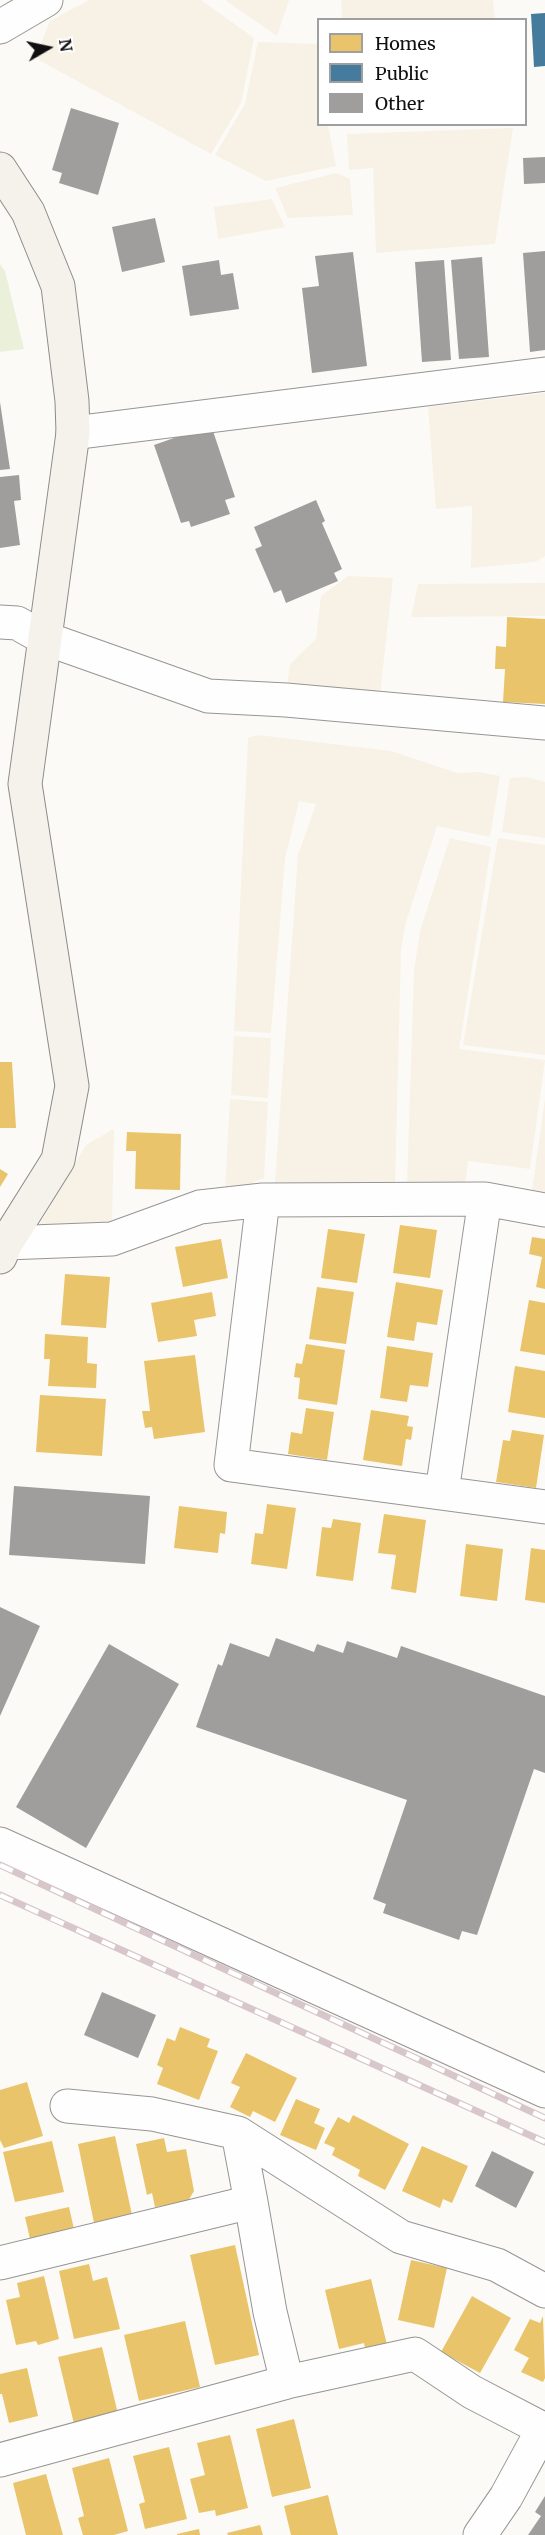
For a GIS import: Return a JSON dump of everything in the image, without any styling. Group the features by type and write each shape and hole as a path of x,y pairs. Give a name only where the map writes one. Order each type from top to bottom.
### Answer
{"street":[{"path":"0,27 46,0"},
{"path":"0,169 28,212 58,286 72,401 73,433 26,784 72,1086 58,1160 3,1250"},
{"path":"73,433 545,374"},
{"path":"0,622 16,623 45,638 208,696 286,700 545,723"},
{"path":"3,1250 112,1239 200,1207 263,1200 485,1199 545,1210"},
{"path":"442,1492 485,1199"},
{"path":"263,1200 231,1465 545,1507"},
{"path":"0,1844 545,2091"},
{"path":"67,2106 152,2114 238,2133 401,2237 497,2265 545,2291"},
{"path":"238,2133 270,2312 287,2382"},
{"path":"0,2263 250,2202"},
{"path":"0,2460 287,2382 415,2354 472,2392 543,2428 506,2497 480,2535"}],"shaded area":[{"path":"89,0 201,0 254,38 241,103 211,154 35,58 50,21"},
{"path":"225,0 289,0 277,36"},
{"path":"341,0 493,0 495,18 342,18"},
{"path":"258,42 317,44 317,126 328,126 336,166 266,181 215,155 245,104"},
{"path":"513,128 495,244 376,253 373,168 349,170 347,134"},
{"path":"337,173 350,179 353,215 288,218 275,188"},
{"path":"272,199 285,227 218,239 214,207"},
{"path":"545,393 545,556 535,562 471,568 472,506 436,509 428,407"},
{"path":"348,576 393,578 380,694 287,688 290,664 316,639 321,596"},
{"path":"545,583 545,616 411,617 418,584"},
{"path":"258,735 391,751 457,773 479,772 500,776 490,837 437,826 406,922 401,949 395,1188 274,1196 298,855 316,804 299,801 285,859 271,1033 234,1031 248,738"},
{"path":"527,777 545,782 545,838 502,832 510,778"},
{"path":"450,838 491,847 459,1049 545,1060 530,1169 468,1161 465,1187 407,1186 414,971 420,931"},
{"path":"498,838 545,845 545,1055 463,1045"},
{"path":"234,1036 271,1038 268,1098 231,1095"},
{"path":"545,1098 545,1193 532,1191"},
{"path":"230,1099 268,1102 264,1178 253,1182 253,1191 225,1190"},
{"path":"114,1129 112,1226 38,1227 86,1145"}],"green space":[{"path":"0,264 5,271 24,349 0,352"}],"building: Homes":[{"path":"507,617 545,619 545,704 503,702 505,669 495,669 496,646 506,647"},
{"path":"0,1062 12,1062 16,1128 0,1128"},
{"path":"127,1132 181,1134 180,1190 135,1189 136,1151 126,1151"},
{"path":"0,1169 8,1174 0,1187"},
{"path":"400,1225 437,1230 430,1278 393,1273"},
{"path":"328,1229 365,1234 357,1283 321,1278"},
{"path":"532,1237 545,1239 545,1289 536,1287 542,1257 529,1254"},
{"path":"221,1239 228,1278 183,1287 175,1247"},
{"path":"65,1274 110,1277 106,1328 61,1325"},
{"path":"396,1282 443,1290 437,1325 417,1322 414,1341 387,1337"},
{"path":"317,1287 354,1292 346,1344 309,1339"},
{"path":"212,1292 216,1316 194,1320 197,1336 158,1342 151,1303"},
{"path":"529,1300 545,1303 545,1355 520,1351"},
{"path":"45,1334 88,1337 87,1363 97,1364 96,1388 48,1386 50,1359 44,1359"},
{"path":"306,1344 345,1350 337,1405 298,1399 300,1378 294,1377 296,1363 302,1364"},
{"path":"387,1346 433,1353 428,1387 410,1385 407,1402 380,1398"},
{"path":"195,1355 205,1432 154,1439 152,1427 145,1428 142,1411 150,1411 144,1361"},
{"path":"515,1366 545,1371 545,1418 508,1412"},
{"path":"40,1395 106,1399 102,1456 36,1452"},
{"path":"306,1408 334,1412 327,1460 288,1454 291,1432 302,1434"},
{"path":"371,1410 409,1416 407,1426 413,1427 411,1440 406,1439 402,1466 363,1460"},
{"path":"512,1430 544,1435 536,1488 496,1482 503,1440 510,1441"},
{"path":"267,1504 296,1508 287,1569 251,1564 255,1533 263,1534"},
{"path":"179,1506 227,1512 225,1534 220,1533 218,1553 174,1548"},
{"path":"384,1514 426,1520 416,1593 391,1589 396,1555 378,1553"},
{"path":"333,1519 361,1523 353,1581 316,1576 322,1527 331,1528"},
{"path":"466,1544 503,1549 497,1601 460,1596"},
{"path":"531,1548 545,1550 545,1603 525,1600"},
{"path":"180,2027 210,2039 207,2047 218,2051 199,2100 157,2084 163,2068 157,2065 167,2038 175,2041"},
{"path":"246,2053 297,2078 275,2122 253,2111 250,2117 230,2107 240,2087 231,2083"},
{"path":"27,2082 43,2136 4,2148 0,2140 0,2090"},
{"path":"296,2099 320,2109 314,2123 325,2128 316,2150 280,2135"},
{"path":"353,2115 409,2144 385,2190 358,2176 360,2170 332,2155 335,2148 324,2143 338,2117 349,2123"},
{"path":"115,2136 132,2215 94,2223 78,2144"},
{"path":"164,2138 167,2152 186,2149 194,2191 188,2201 155,2207 152,2193 147,2195 136,2144"},
{"path":"52,2141 64,2192 15,2202 3,2152"},
{"path":"422,2146 468,2166 452,2203 443,2199 440,2208 402,2191"},
{"path":"69,2207 74,2229 30,2239 25,2217"},
{"path":"235,2245 259,2355 215,2365 190,2255"},
{"path":"411,2260 447,2268 434,2328 398,2320"},
{"path":"89,2264 93,2281 107,2277 120,2329 74,2339 59,2271"},
{"path":"44,2276 59,2339 38,2345 36,2341 16,2345 6,2300 20,2297 17,2283"},
{"path":"371,2279 389,2353 367,2358 364,2343 339,2349 325,2290"},
{"path":"472,2296 511,2318 480,2373 441,2352"},
{"path":"543,2316 545,2378 543,2382 521,2372 529,2358 514,2350 530,2319 540,2323"},
{"path":"185,2321 200,2387 139,2401 124,2335"},
{"path":"102,2347 118,2414 74,2424 58,2357"},
{"path":"27,2368 38,2416 9,2423 2,2394 0,2394 0,2374"},
{"path":"294,2419 311,2488 272,2497 256,2429"},
{"path":"230,2435 248,2508 216,2516 215,2510 199,2513 190,2479 205,2475 197,2443"},
{"path":"169,2447 187,2519 145,2529 139,2504 145,2502 133,2456"},
{"path":"109,2458 128,2531 114,2535 83,2535 78,2518 84,2516 72,2468"},
{"path":"46,2474 63,2535 26,2535 13,2483"},
{"path":"328,2495 338,2535 291,2535 284,2506"},
{"path":"260,2525 263,2535 228,2535 227,2533"},
{"path":"199,2529 200,2535 177,2535 177,2534"}],"building: Public":[{"path":"545,13 545,66 534,67 531,14"}],"building: Other":[{"path":"71,108 119,123 98,195 59,183 62,173 52,170"},
{"path":"545,157 545,183 524,184 523,158"},
{"path":"155,218 165,262 122,272 112,227"},
{"path":"545,251 545,350 530,352 523,253"},
{"path":"353,252 367,366 312,373 302,288 319,286 315,256"},
{"path":"482,257 489,357 459,359 451,260"},
{"path":"219,260 221,275 233,273 239,309 190,316 182,266"},
{"path":"444,260 451,360 422,362 415,262"},
{"path":"0,402 10,469 0,470"},
{"path":"211,425 235,497 225,500 230,514 191,527 189,521 181,523 154,445"},
{"path":"19,475 21,500 14,501 20,545 0,548 0,477"},
{"path":"316,500 325,521 322,523 342,569 334,573 338,581 286,603 281,590 274,593 255,549 262,546 254,527"},
{"path":"14,1486 150,1496 145,1564 9,1555"},
{"path":"0,1607 40,1626 0,1716"},
{"path":"276,1638 314,1652 317,1644 343,1653 347,1641 397,1658 401,1646 545,1696 545,1773 534,1769 477,1935 462,1931 459,1940 383,1913 386,1904 373,1899 407,1800 196,1727 218,1664 222,1666 230,1643 269,1657"},
{"path":"109,1644 179,1684 86,1848 16,1807"},
{"path":"102,1992 156,2015 138,2058 84,2035"},
{"path":"492,2151 534,2172 516,2208 475,2186"},
{"path":"545,2496 545,2535 528,2535 541,2516 535,2512"}],"railway":[{"path":"0,1865 545,2118"},
{"path":"0,1895 545,2142"}]}
